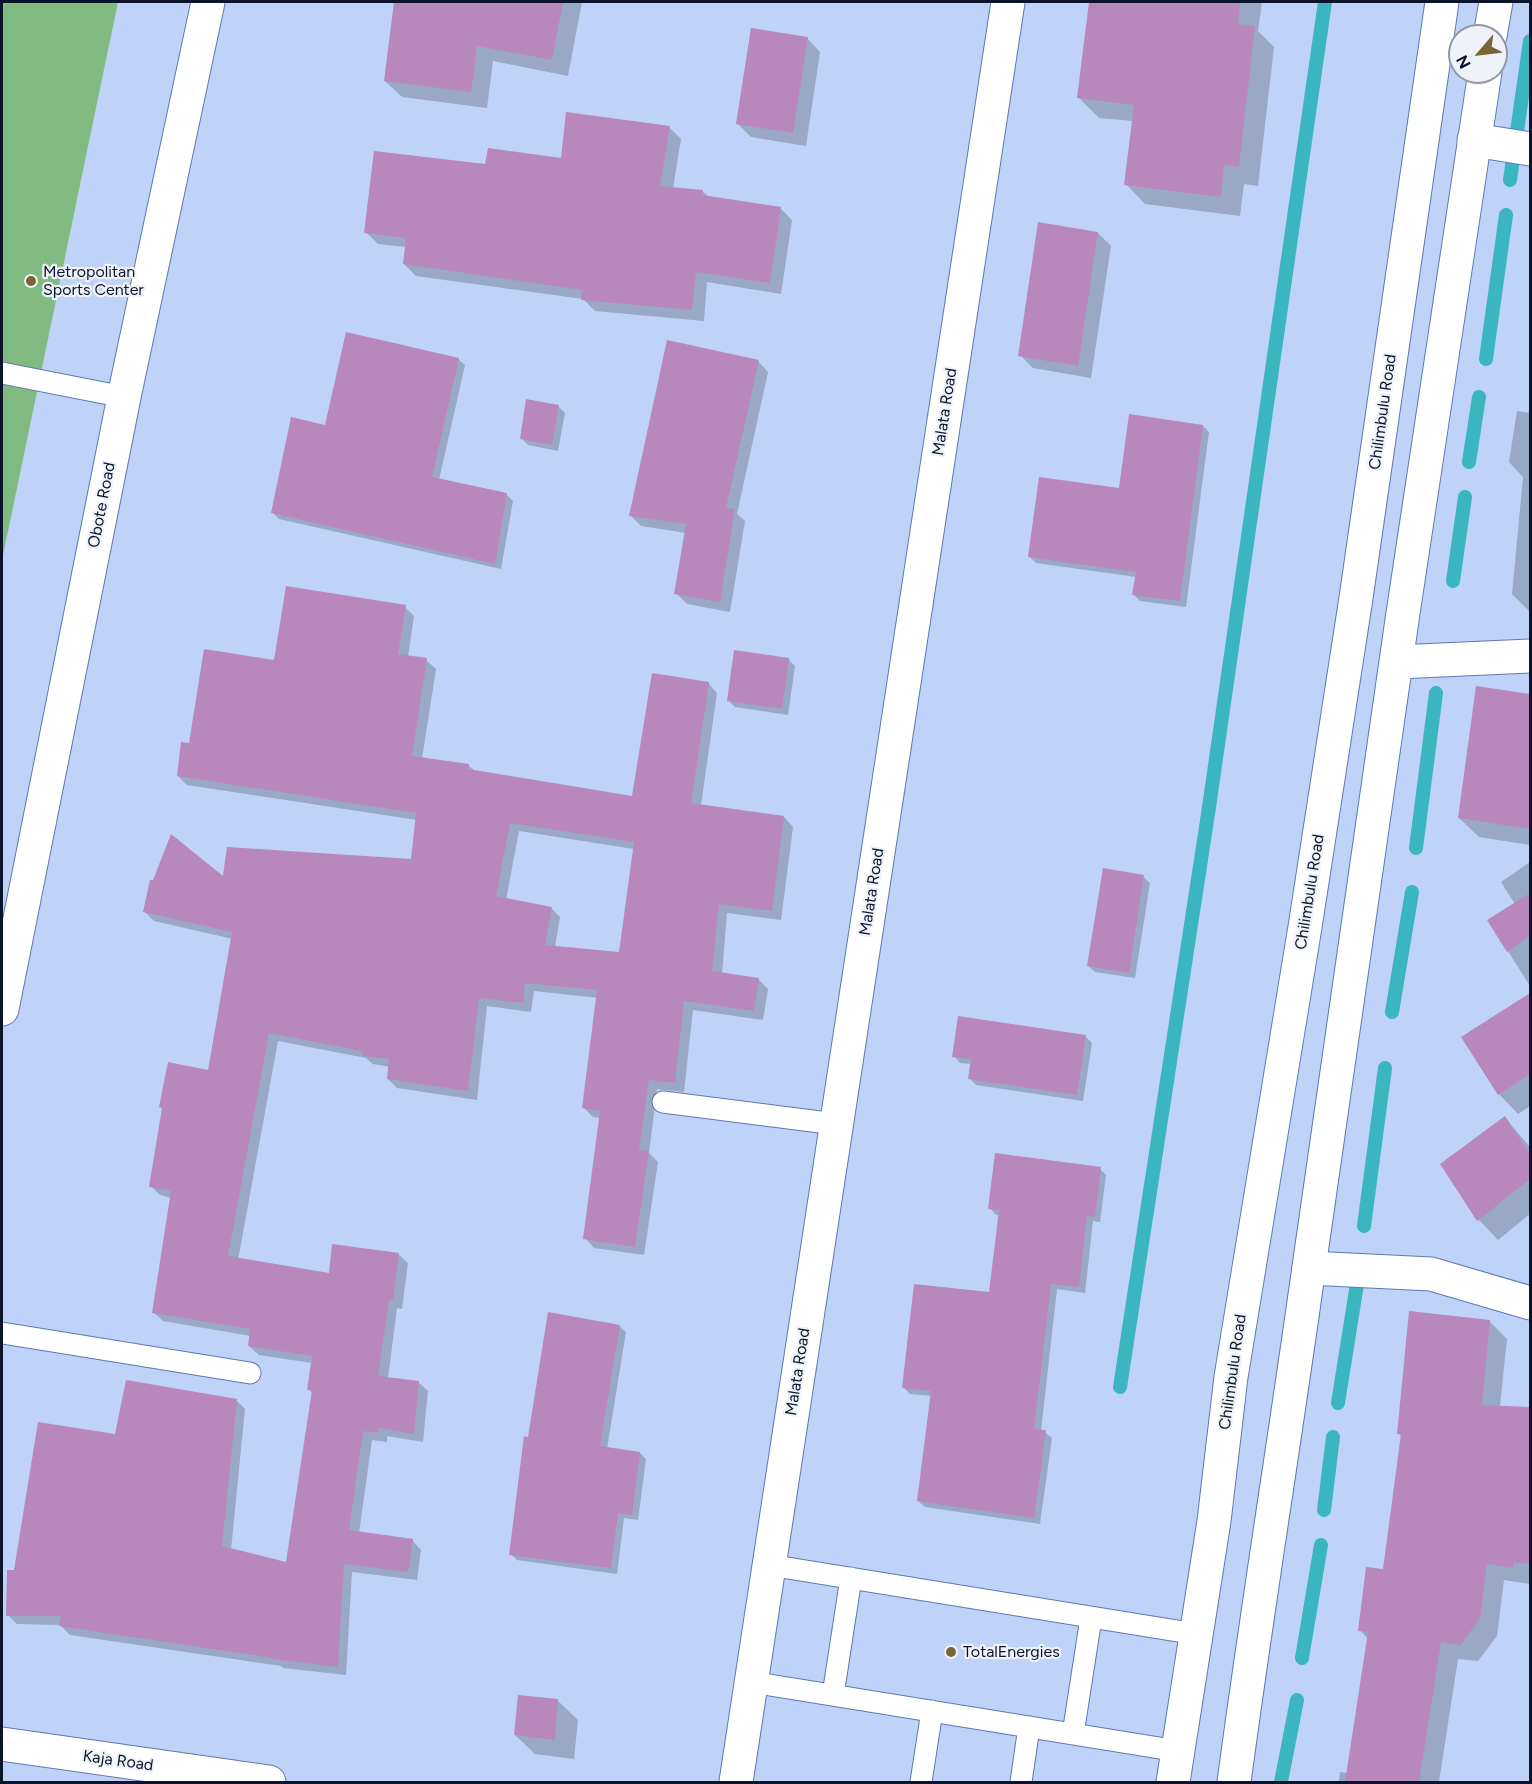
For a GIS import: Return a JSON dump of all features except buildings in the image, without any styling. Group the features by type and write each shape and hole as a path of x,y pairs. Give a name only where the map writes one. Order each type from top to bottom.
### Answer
{"main road":[{"name":"Obote Road","path":"2,1009 124,398 208,2"},
{"name":"Malata Road","path":"736,1782 1008,2"},
{"name":"Chilimbulu Road","path":"1173,1782 1214,1521 1231,1377 1356,598 1442,2"},
{"path":"1492,24 1496,2"},
{"path":"1234,1782 1258,1600 1483,84"},
{"path":"1474,140 1530,149"},
{"path":"1398,662 1530,656"},
{"path":"1309,1268 1431,1274 1530,1304"},
{"name":"Kaja Road","path":"2,1744 269,1782"}],"lane":[{"path":"2,373 124,398"},
{"path":"663,1102 836,1124"},
{"path":"2,1333 250,1373"},
{"path":"769,1565 1196,1634"},
{"path":"833,1695 851,1578"},
{"path":"1073,1734 1091,1618"},
{"path":"751,1682 1178,1751"},
{"path":"921,1782 932,1711"},
{"path":"1021,1782 1029,1727"}],"green space":[{"name":"Metropolitan Sports Center","path":"2,2 118,2 2,560"}],"waterway":[{"path":"1120,1387 1208,814 1325,2"},
{"path":"1510,180 1530,41"},
{"path":"1486,359 1506,215"},
{"path":"1469,462 1479,397"},
{"path":"1453,581 1465,497"},
{"path":"1416,848 1436,693"},
{"path":"1392,1012 1412,892"},
{"path":"1364,1226 1385,1068"},
{"path":"1338,1403 1357,1284"},
{"path":"1324,1510 1333,1437"},
{"path":"1302,1658 1321,1545"},
{"path":"1281,1782 1297,1700"}],"place":[{"name":"Metropolitan Sports Center","path":"31,281"},
{"name":"TotalEnergies","path":"951,1652"}]}
